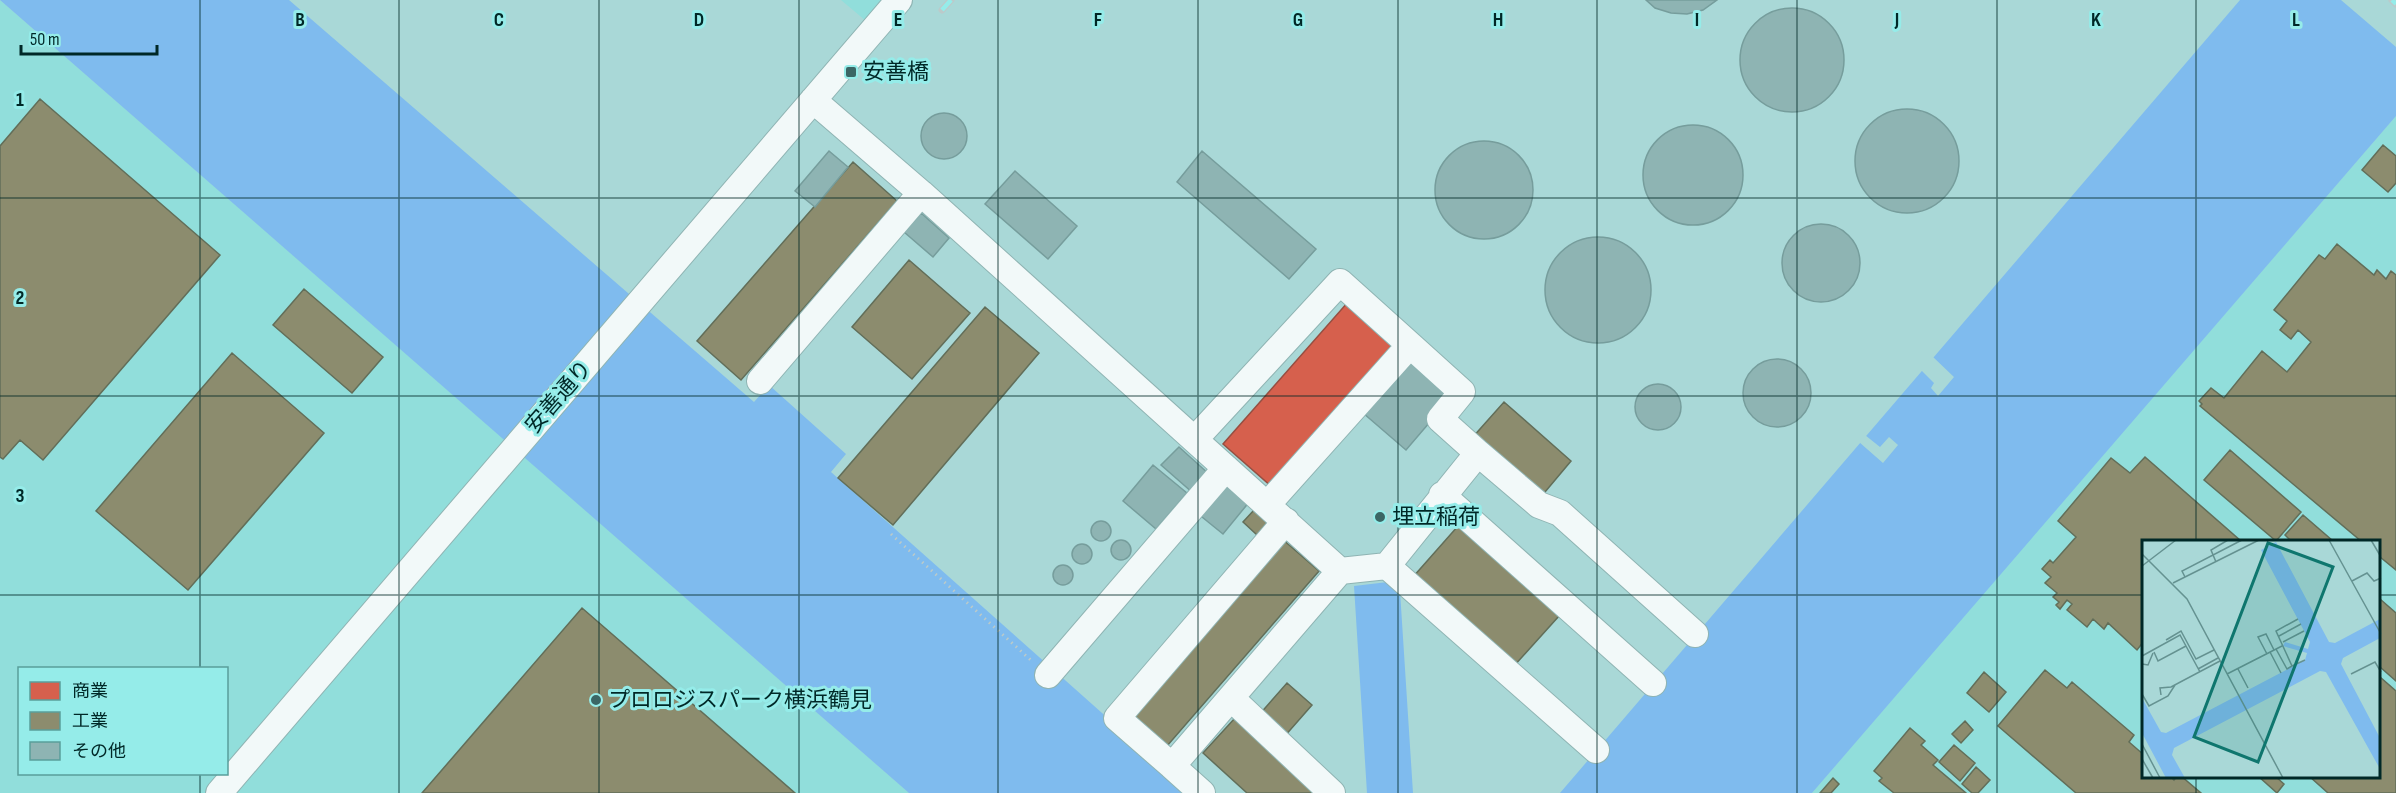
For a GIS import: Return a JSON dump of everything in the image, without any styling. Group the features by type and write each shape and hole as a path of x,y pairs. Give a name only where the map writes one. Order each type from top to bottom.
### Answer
{"street":[{"name":"安善通り","path":"219,793 899,0"},
{"path":"813,100 921,193 1340,571"},
{"path":"760,381 921,193"},
{"path":"1195,440 1340,282 1462,392 1440,419 1539,505 1560,513 1695,634"},
{"path":"1202,793 1117,718 1410,345"},
{"path":"1172,766 1340,571 1387,566 1478,453"},
{"path":"1048,675 1226,468"},
{"path":"1442,495 1653,683"},
{"path":"1387,566 1596,750"},
{"path":"1232,699 1332,793"}],"path":[{"path":"891,534 1048,675"}],"shaded area":[{"path":"0,0 909,793 0,793"},
{"path":"0,0 289,0 754,402 769,385 846,454 831,472 1192,793 909,793"},
{"path":"841,0 884,0 866,21"},
{"path":"2240,0 2341,0 2396,47 2396,116 1812,793 1560,793"},
{"path":"2396,116 2396,793 1812,793 2006,567"},
{"path":"1388,582 1400,591 1413,793 1367,793 1354,586"}],"pier":[{"path":"1932,356 1954,377 1938,396 1931,388 1934,383 1921,370"},
{"path":"1865,435 1880,447 1889,437 1898,445 1883,463 1859,442"}],"building: 商業":[{"path":"1348,302 1398,347 1273,488 1223,444"}],"building: 工業":[{"path":"40,99 220,255 43,460 20,440 3,459 0,457 0,146"},
{"path":"2383,145 2396,156 2396,183 2388,192 2362,170"},
{"path":"853,162 897,201 741,380 697,341"},
{"path":"2337,244 2374,275 2377,270 2386,279 2391,271 2396,275 2396,570 2381,558 2381,540 2360,540 2200,406 2202,404 2199,401 2211,388 2224,398 2262,351 2287,372 2311,342 2298,330 2291,339 2280,330 2287,321 2274,310 2319,255 2325,259"},
{"path":"909,260 970,313 912,379 852,327"},
{"path":"304,289 383,357 352,393 273,325"},
{"path":"985,307 1039,353 893,525 838,478"},
{"path":"232,353 324,433 188,590 96,511"},
{"path":"1504,402 1571,461 1540,498 1472,438"},
{"path":"2230,450 2301,512 2275,540 2204,480"},
{"path":"2145,457 2240,540 2142,540 2142,644 2137,650 2108,623 2104,629 2093,619 2087,627 2067,610 2072,604 2067,600 2060,609 2056,605 2059,602 2053,597 2057,593 2045,583 2051,577 2042,569 2050,560 2053,563 2076,537 2058,521 2111,458 2130,473"},
{"path":"1254,510 1268,522 1257,535 1243,522"},
{"path":"2303,515 2332,540 2290,540 2285,535"},
{"path":"1458,526 1559,616 1513,667 1413,577"},
{"path":"1281,538 1319,571 1167,746 1129,713"},
{"path":"2381,600 2396,613 2396,681 2381,668"},
{"name":"プロロジスパーク横浜鶴見","path":"582,608 795,793 422,793"},
{"path":"2045,670 2067,688 2072,682 2134,735 2129,742 2142,753 2142,778 2172,778 2174,780 2183,778 2201,793 2076,793 1998,726"},
{"path":"1984,672 2006,692 1989,712 1967,693"},
{"path":"2381,678 2396,691 2396,793 2328,793 2311,778 2381,778"},
{"path":"1287,683 1312,705 1284,737 1259,715"},
{"path":"1235,718 1317,793 1247,793 1203,753"},
{"path":"1965,721 1973,730 1961,743 1952,734"},
{"path":"1910,728 1925,741 1921,745 1938,760 1933,765 1966,793 1894,793 1879,781 1882,778 1874,771"},
{"path":"1954,745 1975,763 1960,781 1939,762"},
{"path":"1976,767 1990,780 1978,793 1972,793 1962,784"},
{"path":"1833,778 1839,784 1831,793 1820,793"},
{"path":"2260,778 2277,778 2284,784 2277,793"}],"building: その他":[{"path":"1646,0 1717,0 1703,10 1687,14 1671,13 1655,8"},
{"path":"1792,8 1812,12 1829,23 1840,40 1844,60 1840,80 1829,97 1812,108 1792,112 1772,108 1755,97 1744,80 1740,60 1744,40 1755,23 1772,12"},
{"path":"1907,109 1927,113 1944,124 1955,141 1959,161 1955,181 1944,198 1927,209 1907,213 1887,209 1870,198 1859,181 1855,161 1859,141 1870,124 1887,113"},
{"path":"944,113 960,120 967,136 960,152 944,159 928,152 921,136 928,120"},
{"path":"1693,125 1721,133 1735,147 1743,175 1735,203 1721,217 1693,225 1665,217 1651,203 1643,175 1651,147 1665,133"},
{"path":"1484,141 1503,145 1519,155 1529,171 1533,190 1529,209 1519,225 1503,235 1484,239 1465,235 1449,225 1439,209 1435,190 1439,171 1449,155 1465,145"},
{"path":"829,151 848,167 815,207 795,191"},
{"path":"1202,151 1316,249 1289,279 1177,182"},
{"path":"1015,171 1077,226 1048,259 985,204"},
{"path":"921,213 949,238 933,257 904,232"},
{"path":"1821,224 1836,227 1848,236 1857,248 1860,263 1857,278 1848,290 1836,299 1821,302 1806,299 1794,290 1785,278 1782,263 1785,248 1794,236 1806,227"},
{"path":"1598,237 1618,241 1635,253 1647,270 1651,290 1647,310 1635,327 1618,339 1598,343 1578,339 1561,327 1549,310 1545,290 1549,270 1561,253 1578,241"},
{"path":"1410,359 1453,395 1406,450 1363,413"},
{"path":"1784,359 1796,365 1805,374 1811,386 1809,406 1801,417 1784,427 1770,427 1753,417 1745,406 1743,386 1753,369 1764,361"},
{"path":"1658,384 1667,385 1675,390 1680,398 1680,416 1675,424 1667,429 1658,430 1649,429 1641,424 1636,416 1635,407 1636,398 1641,390 1649,385"},
{"path":"1179,447 1210,475 1193,493 1161,465"},
{"path":"1153,465 1187,493 1156,529 1123,501"},
{"path":"1224,480 1250,501 1223,534 1197,513"},
{"path":"1097,521 1105,521 1111,527 1111,535 1105,541 1097,541 1091,535 1091,527"},
{"path":"1121,540 1128,543 1131,550 1128,557 1121,560 1114,557 1111,550 1114,543"},
{"path":"1082,544 1089,547 1092,554 1089,561 1082,564 1075,561 1072,554 1075,547"},
{"path":"1063,565 1070,568 1073,575 1070,582 1063,585 1056,582 1053,575 1056,568"}],"railway":[{"path":"942,10 951,0"},
{"path":"2392,0 2396,4"}],"place":[{"name":"安善橋","path":"851,72"},
{"name":"埋立稲荷","path":"1380,517"},
{"name":"プロロジスパーク横浜鶴見","path":"596,700"}]}
